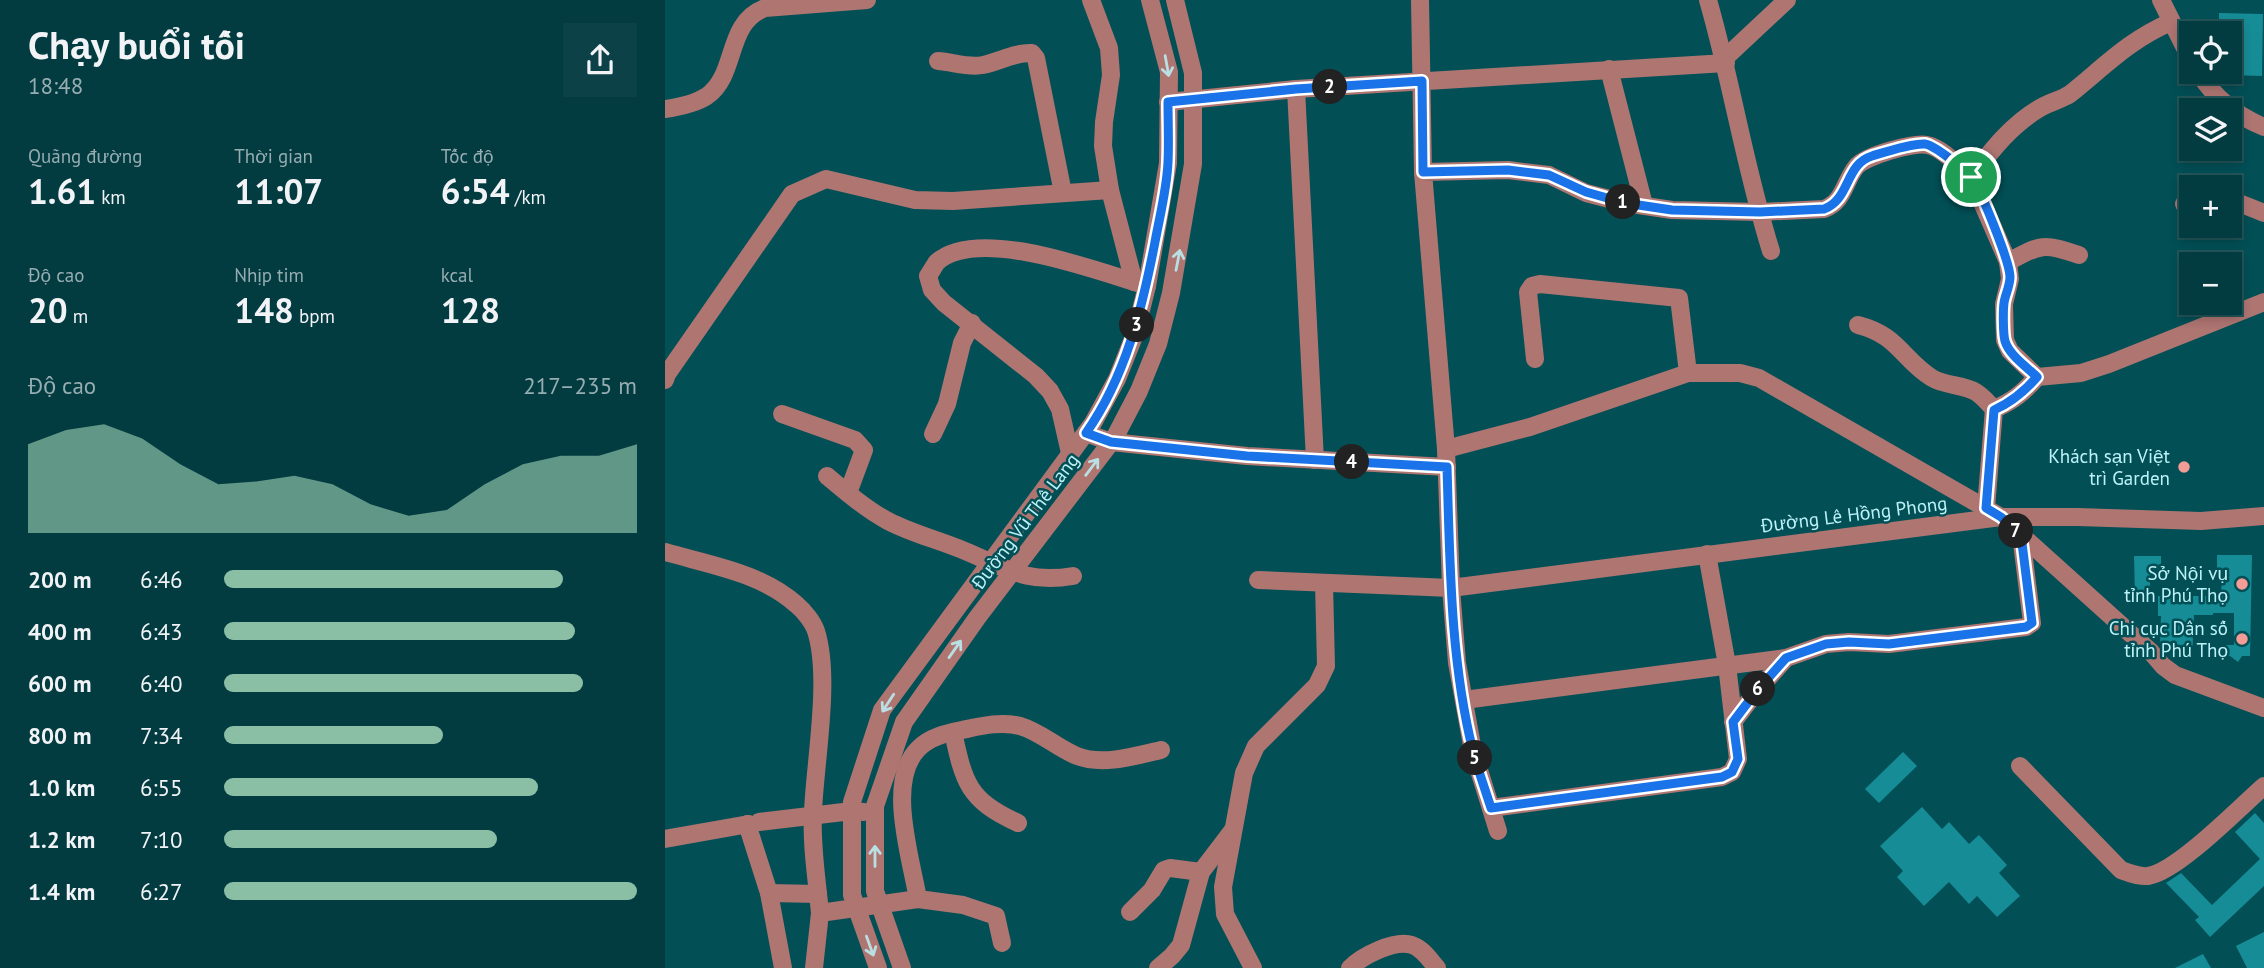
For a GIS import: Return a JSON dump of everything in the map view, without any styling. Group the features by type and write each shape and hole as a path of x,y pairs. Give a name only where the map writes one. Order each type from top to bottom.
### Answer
{"street":[{"path":"665,108 683,106 708,96 723,75 743,23 753,13 765,8 867,0"},
{"name":"Đường Vũ Thê Lang","path":"878,968 852,895 852,802 882,710 1086,433 1117,379 1135,334 1140,284 1168,163 1169,72 1150,0"},
{"name":"Đường Vũ Thê Lang","path":"902,968 875,891 875,806 904,722 1012,572 1111,442 1139,391 1154,356 1171,293 1193,164 1193,74 1175,0"},
{"path":"1420,0 1423,172 1446,458 1457,663 1473,751 1499,831"},
{"path":"1708,0 1771,251"},
{"path":"1168,102 1296,89 1725,61 1787,0"},
{"path":"2161,0 2179,36"},
{"path":"1088,1 1109,48 1111,75 1103,146 1110,190 1140,284"},
{"path":"1971,177 1999,141 2022,120 2065,97 2133,41 2172,22"},
{"path":"938,61 971,66 984,65 1024,52 1032,53 1036,58 1063,193"},
{"path":"1609,69 1644,205"},
{"path":"2207,84 2220,100 2242,117 2264,127"},
{"path":"1296,89 1315,460"},
{"path":"1423,172 1508,170 1549,175 1586,192 1672,210 1760,212 1824,209 1834,205 1840,198 1854,168 1862,160 1926,144 1971,177 2008,262 2010,279 2004,304 2005,340 2010,351 2037,377"},
{"path":"665,380 792,194 826,179 915,200 953,201 1110,190"},
{"path":"2242,204 2264,213"},
{"path":"2008,262 2040,246 2052,246 2079,255"},
{"path":"1070,453 1060,409 1050,391 1036,376 944,303 932,290 928,276 938,262 960,251 981,248 1032,253 1140,284"},
{"path":"1535,359 1528,292 1532,286 1540,284 1679,298 1688,373"},
{"path":"1994,410 2021,395 2037,377 2081,373 2109,364 2264,302"},
{"path":"933,434 949,397 962,343 972,323"},
{"path":"1858,325 1876,329 1890,338 1932,378 1973,391 1994,410 1993,512"},
{"path":"1086,433 1111,442 1315,460 1446,458 1688,373 1740,373 1759,378 1993,512 2175,675 2264,708"},
{"path":"782,414 855,440 861,445 864,450 848,493"},
{"path":"827,476 887,520 1012,572 1038,579 1073,576"},
{"name":"Đường Lê Hồng Phong","path":"1258,580 1451,588 1993,512 2201,521 2264,516"},
{"path":"1464,700 1786,658 1826,644 1889,644 2026,627 2032,623 2021,535"},
{"path":"665,552 746,575 776,588 799,607 815,628 822,677 813,815 820,913 814,968"},
{"path":"1491,808 1722,777 1732,772 1738,759 1727,665 1707,554"},
{"path":"1253,968 1225,914 1223,887 1233,830 1244,773 1256,746 1317,685 1326,666 1325,583"},
{"path":"1733,722 1786,658"},
{"path":"918,660 937,675"},
{"path":"918,898 902,803 903,784 908,765 918,749 933,738 996,723 1019,725 1039,733 1077,756 1096,761 1161,750"},
{"path":"953,732 967,784 979,800 994,812 1018,823"},
{"path":"2019,766 2121,870 2135,875 2148,876 2179,861 2264,786"},
{"path":"665,839 813,815 852,811 875,813"},
{"path":"752,823 783,968"},
{"path":"1158,968 1181,945 1201,872 1233,830"},
{"path":"1130,912 1152,890 1164,870 1170,868 1201,872"},
{"path":"769,893 818,894"},
{"path":"820,913 918,898 963,905 996,916 1002,943"},
{"path":"1350,968 1373,951 1402,944 1412,944 1437,968"}],"building":[{"path":"2219,13 2263,14 2262,76 2242,75 2242,21 2219,21"},
{"path":"2217,555 2252,555 2250,656 2242,656 2238,662 2225,656 2225,645 2234,645 2234,613 2213,613 2194,615 2192,659 2171,658 2170,647 2160,645 2161,616 2158,616 2158,596 2221,596 2222,571 2217,571"},
{"path":"2134,556 2161,556 2161,570 2150,570 2150,596 2135,597"},
{"path":"1903,752 1917,766 1879,803 1865,789"},
{"path":"1922,807 1942,829 1949,822 1969,844 1979,835 2007,865 1999,873 2020,896 1997,917 1977,896 1969,904 1949,882 1924,906 1897,877 1903,871 1880,846"},
{"path":"2255,813 2264,823 2264,886 2210,937 2195,920 2199,917 2166,883 2181,873 2212,905 2260,859 2235,832"},
{"path":"2264,932 2264,968 2247,968 2236,946"},
{"path":"2203,954 2211,968 2175,968"}],"place":[{"name":"Khách sạn Việt trì Garden","path":"2184,467"},
{"name":"Sở Nội vụ tỉnh Phú Thọ","path":"2242,584"},
{"name":"Chi cục Dân số tỉnh Phú Thọ","path":"2242,639"}],"route":[{"path":"1422,81 1423,172 1508,170 1549,175 1586,192 1625,203 1672,210 1760,212 1824,209 1834,205 1840,198 1854,168 1862,160 1916,145 1926,144 1935,148 1971,177 2008,262 2010,279 2004,304 2005,340 2010,351 2037,377 2021,395 1994,410 1986,508 2021,535 2032,623 2026,627 1889,644 1826,644 1786,658 1733,722 1738,759 1732,772 1722,777 1491,808 1473,751 1457,663 1451,588 1447,467 1247,456 1111,442 1086,433 1117,379 1135,334 1147,286 1168,163 1168,102 1296,89 1422,81"}]}
